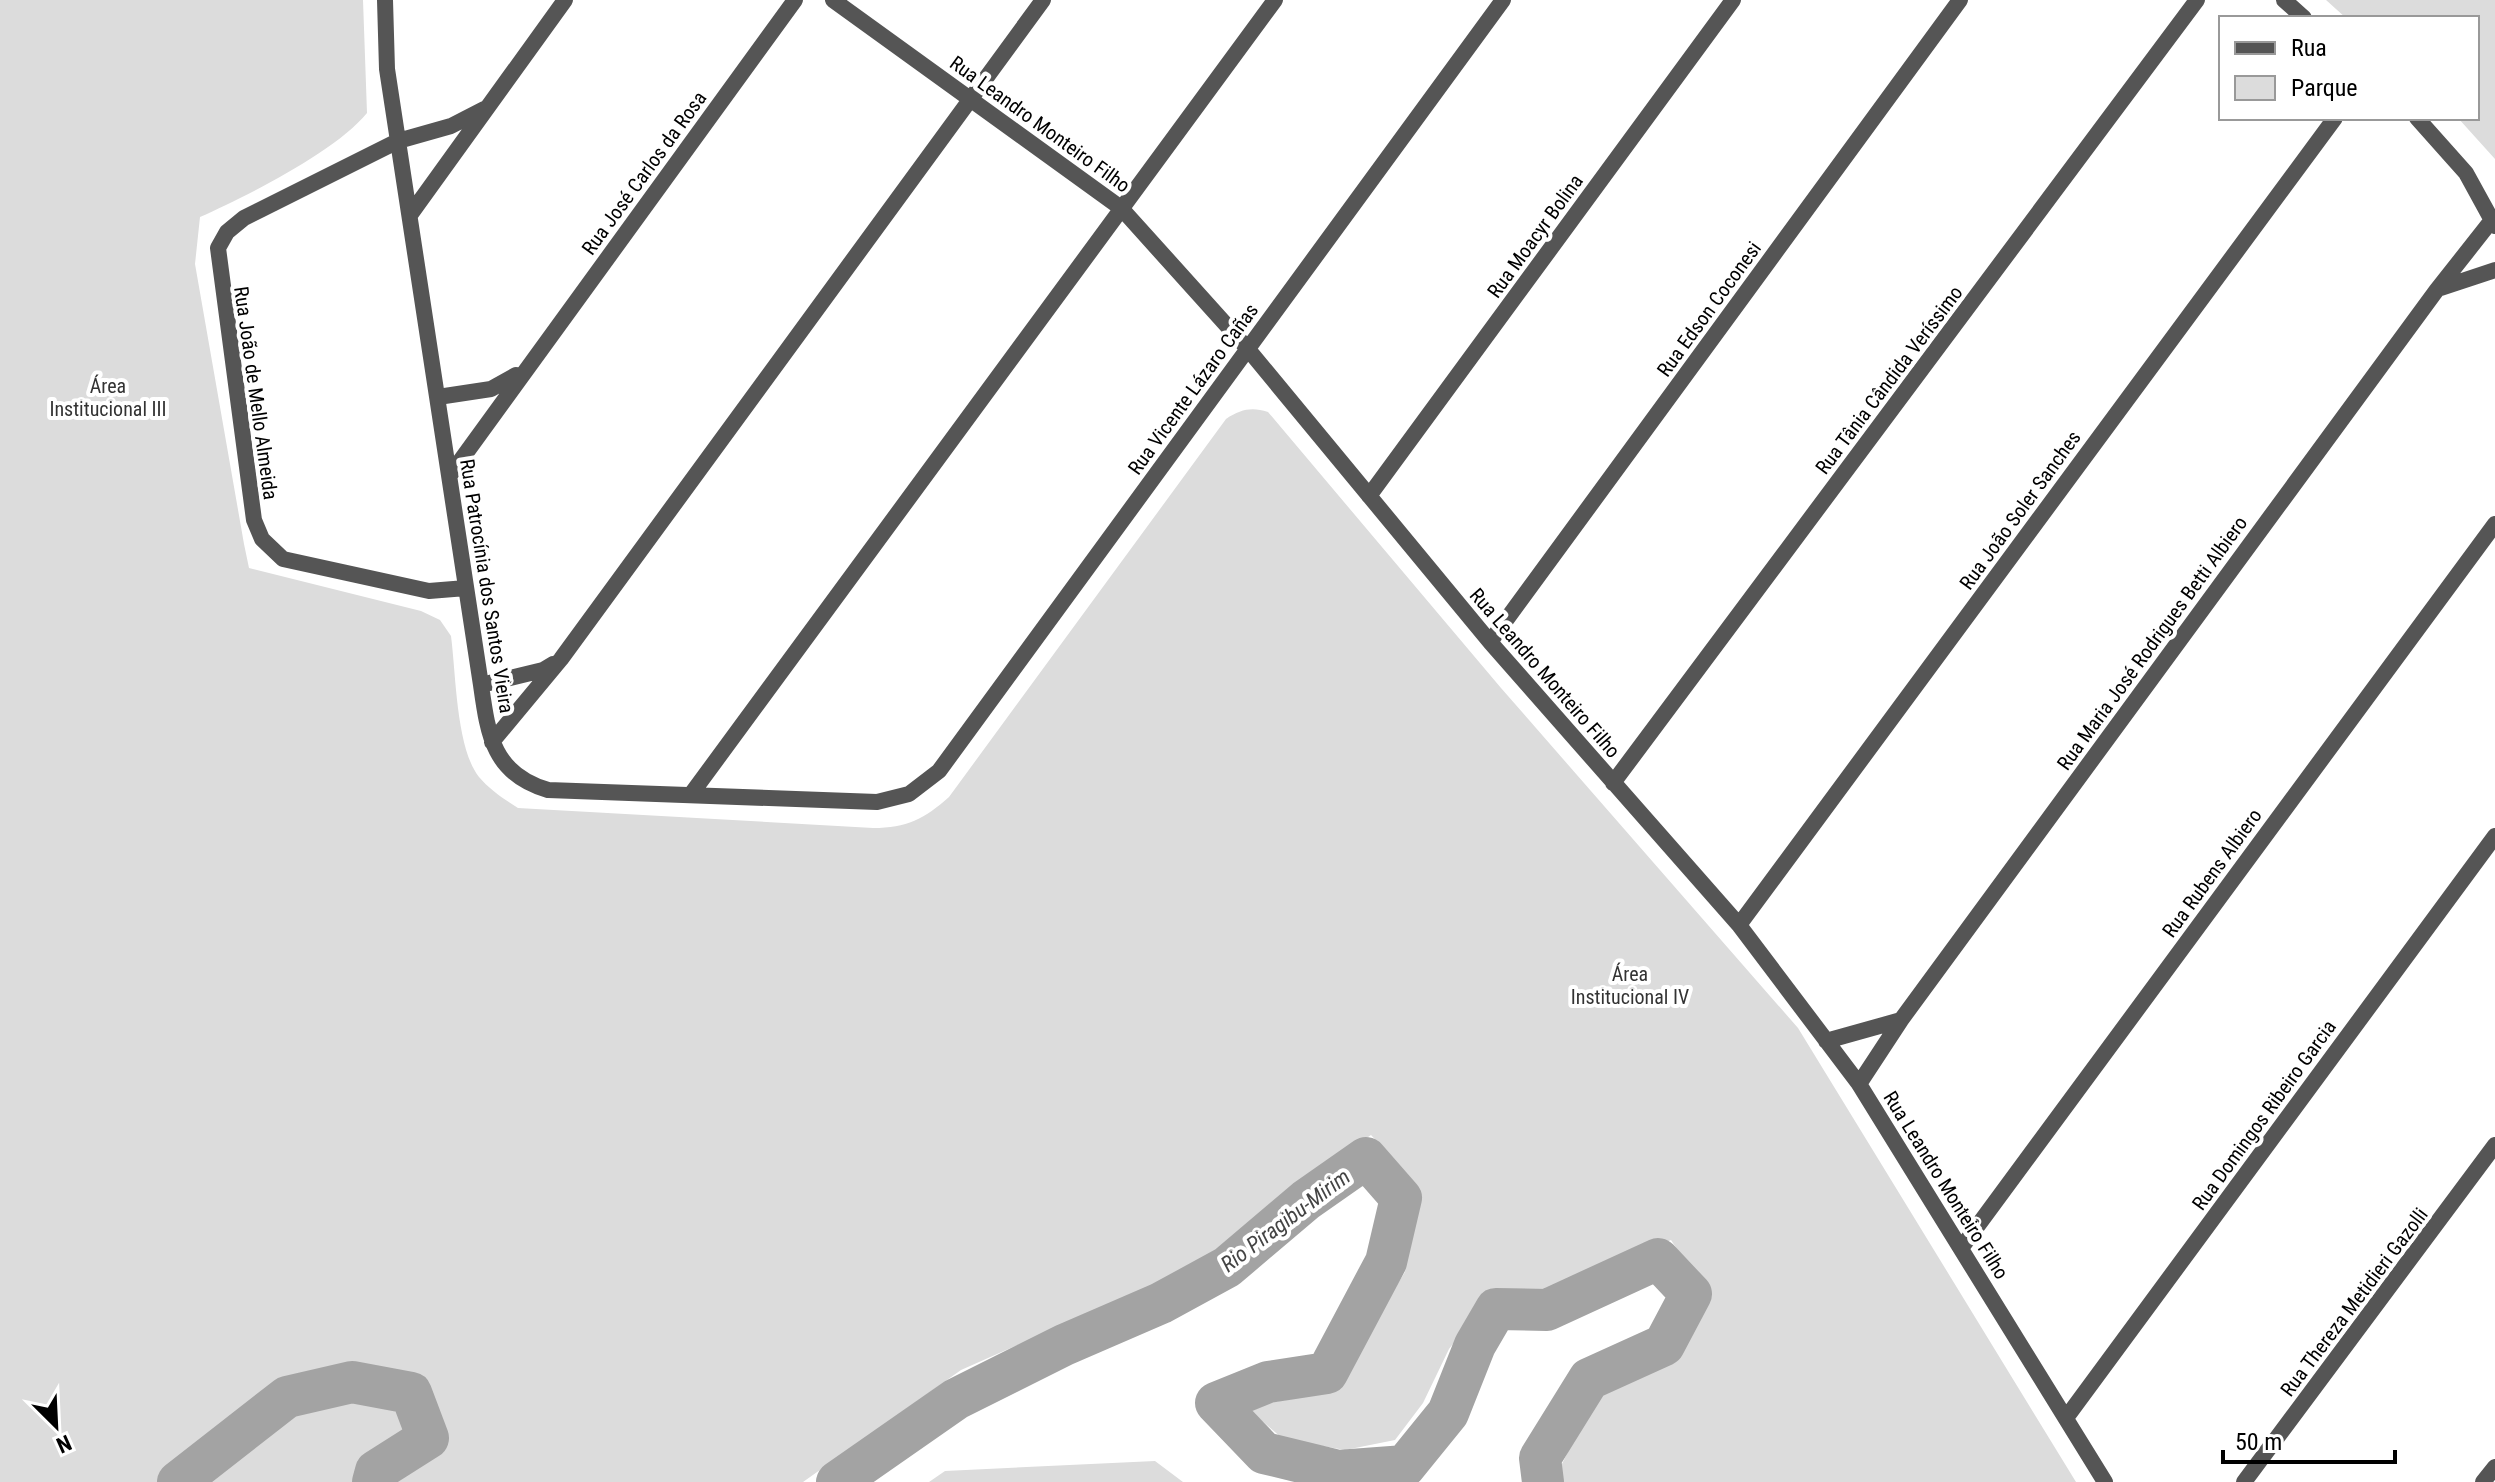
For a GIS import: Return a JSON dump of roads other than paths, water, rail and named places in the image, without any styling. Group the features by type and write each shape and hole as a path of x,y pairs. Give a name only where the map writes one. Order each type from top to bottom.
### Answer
{"street":[{"name":"Rua Patrocínia dos Santos Vieira","path":"385,0 387,69 481,685 492,742 510,771 527,784 548,790 877,802 909,794"},
{"path":"410,215 565,0"},
{"name":"Rua José Carlos da Rosa","path":"450,475 524,369 795,0"},
{"name":"Rua Leandro Monteiro Filho","path":"833,0 1121,208 1247,348 1490,642 1739,925 1859,1084 2105,1482"},
{"path":"492,742 561,659 1043,0"},
{"path":"692,793 1275,0"},
{"name":"Rua Vicente Lázaro Cañas","path":"909,794 939,771 1503,0"},
{"name":"Rua Moacyr Bolina","path":"1369,496 1733,0"},
{"name":"Rua Edson Coconesi","path":"1490,642 1960,0"},
{"name":"Rua Tânia Cândida Veríssimo","path":"1613,783 2197,0"},
{"path":"2284,0 2302,16"},
{"name":"Rua João de Mello Almeida","path":"466,588 429,591 283,559 262,539 254,520 218,248 227,232 244,218 398,141 451,126 484,109"},
{"name":"Rua João Soler Sanches","path":"1739,925 2334,120"},
{"path":"2419,120 2466,173 2494,223"},
{"name":"Rua Maria José Rodrigues Betti Albiero","path":"1859,1084 1901,1020 2436,291 2494,223"},
{"path":"2436,291 2495,270"},
{"name":"Rua José Carlos da Rosa","path":"438,397 491,389 524,369"},
{"name":"Rua Rubens Albiero","path":"1962,1247 2495,524"},
{"path":"481,685 543,670 561,659"},
{"name":"Rua Domingos Ribeiro Garcia","path":"2066,1418 2495,836"},
{"path":"1826,1041 1901,1020"},
{"name":"Rua Thereza Metidieri Gazolli","path":"2244,1482 2495,1145"},
{"path":"2483,1482 2495,1467"}],"waterway":[{"name":"Rio Piragibu-Mirim","path":"837,1482 956,1399 1064,1345 1161,1303 1227,1267 1306,1200 1366,1158 1401,1198 1386,1262 1327,1373 1268,1382 1216,1403 1264,1453 1338,1471 1405,1466 1448,1413 1475,1345 1496,1309 1547,1310 1658,1259 1691,1294 1664,1345 1589,1379 1540,1458 1543,1482"},
{"name":"Rio Piragibu-Mirim","path":"178,1482 287,1397 352,1382 411,1393 428,1438 376,1471 373,1482"}],"park label":[{"name":"Área Institucional III","path":"108,398"},
{"name":"Área Institucional IV","path":"1630,986"}]}
